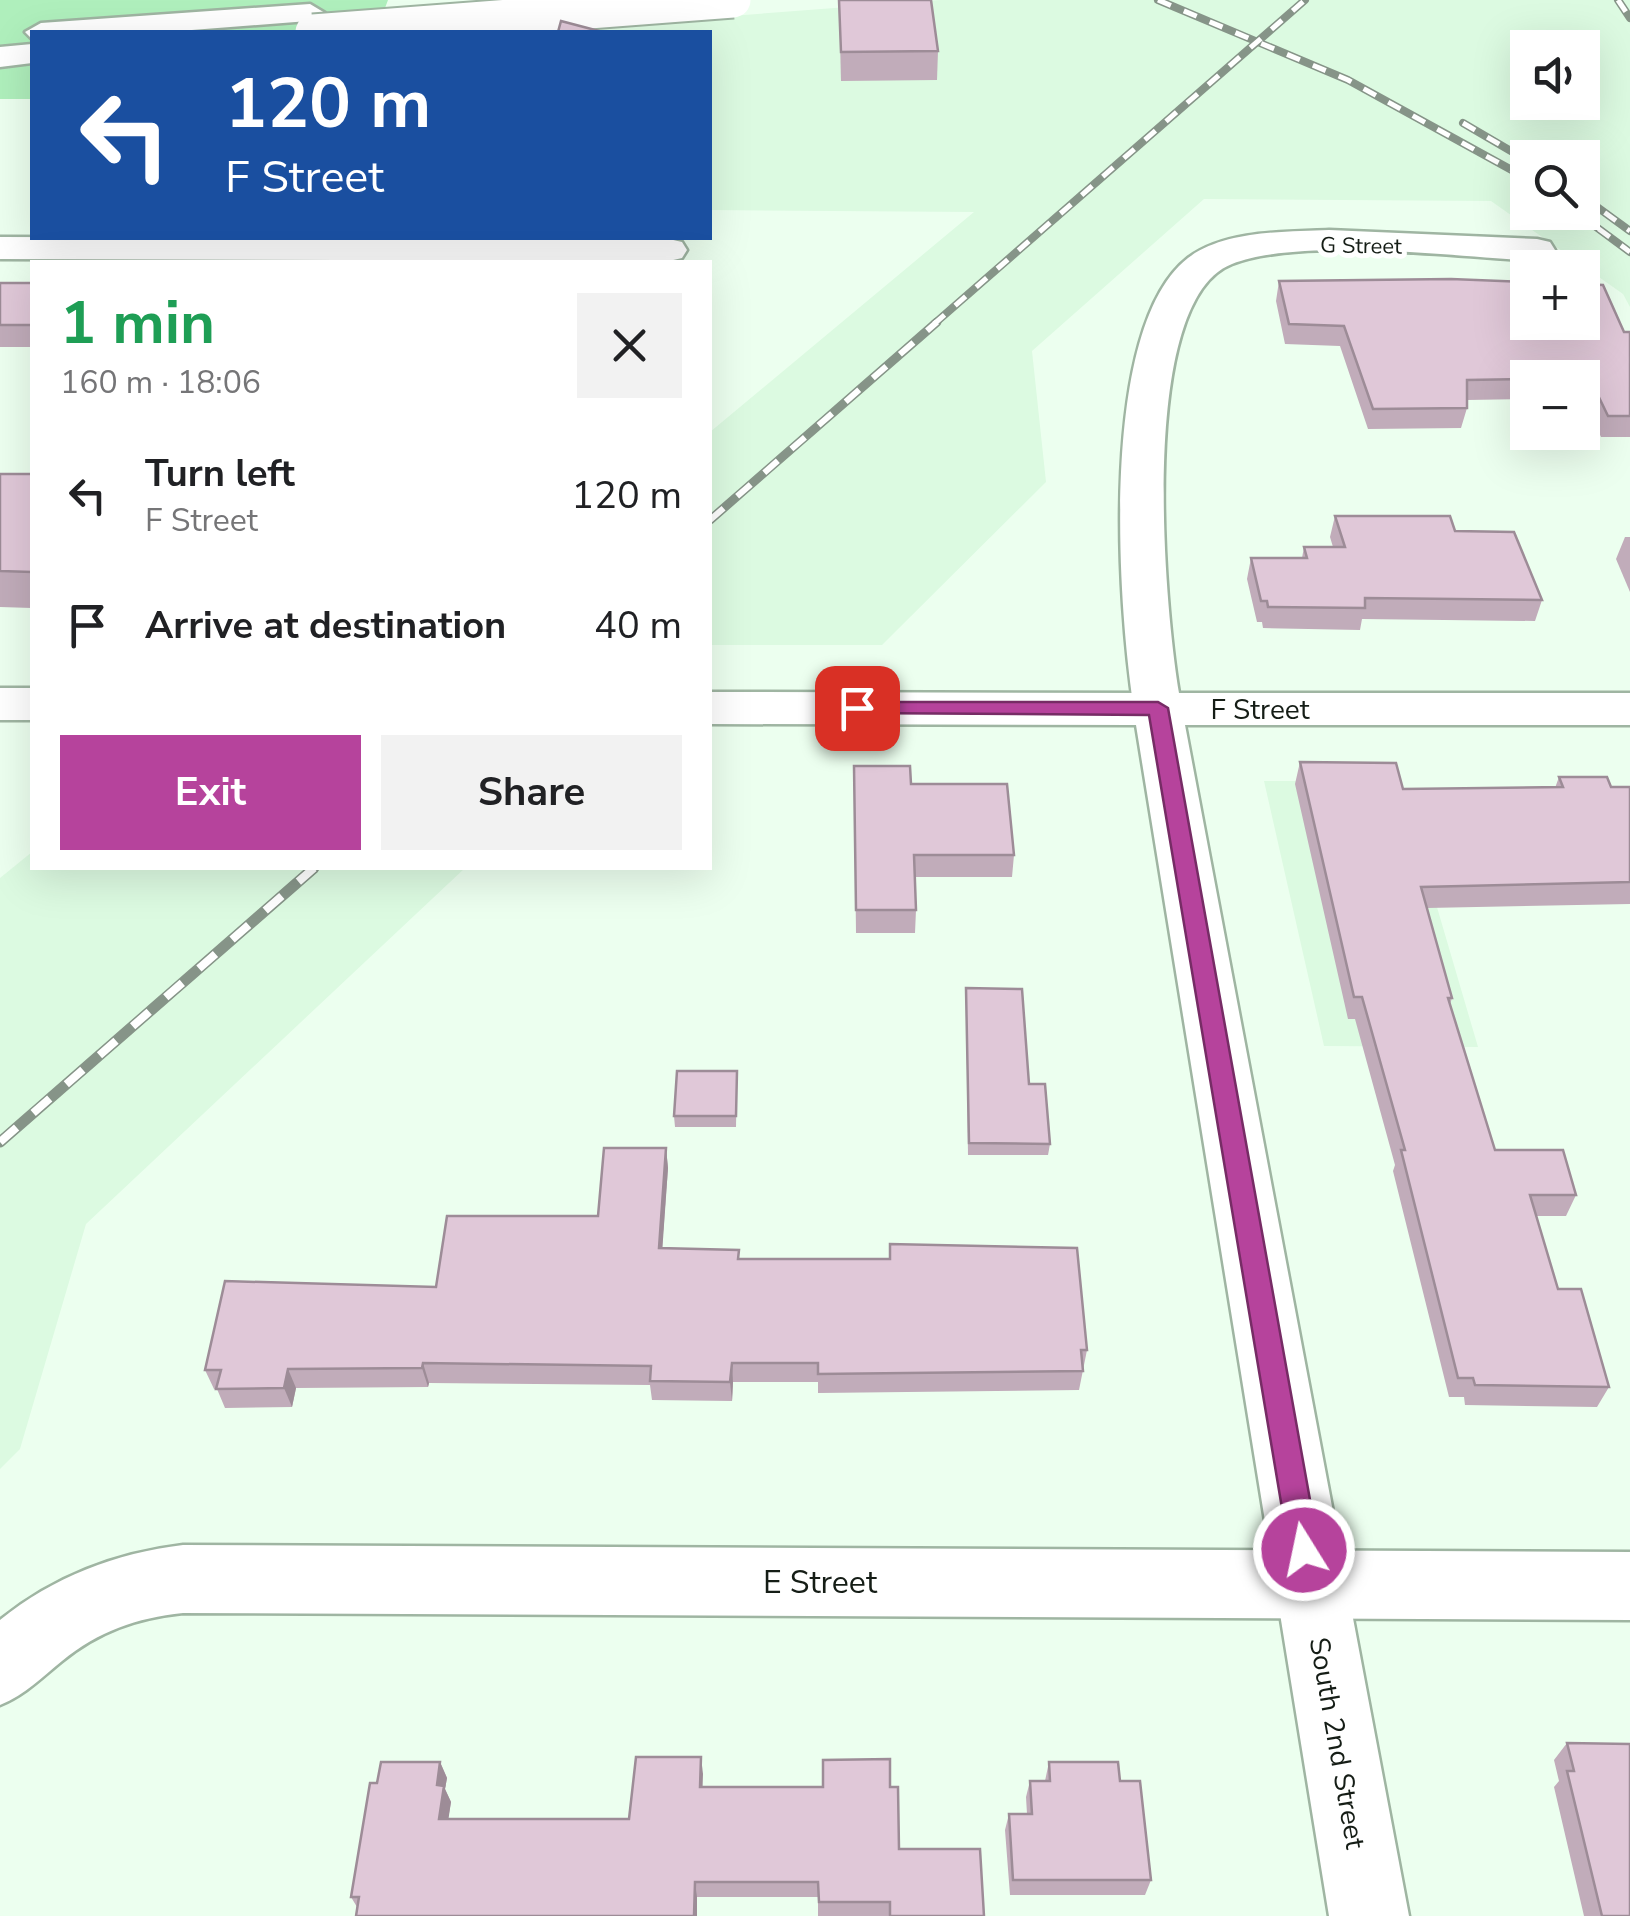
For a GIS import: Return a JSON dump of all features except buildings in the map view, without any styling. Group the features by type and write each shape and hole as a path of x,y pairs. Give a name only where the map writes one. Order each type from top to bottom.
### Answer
{"main road":[{"path":"451,30 460,0"},
{"path":"312,22 474,0"},
{"path":"95,30 733,0"},
{"path":"0,36 30,33"},
{"path":"0,56 30,54"},
{"name":"G Street","path":"1192,273 1221,256 1272,246 1536,250"},
{"path":"0,248 669,250"},
{"name":"South 2nd Street","path":"1192,273 1166,330 1140,465 1141,596 1369,1916"},
{"path":"0,704 30,704"},
{"name":"F Street","path":"712,708 1630,710"},
{"name":"E Street","path":"13,1656 70,1610 118,1588 182,1579 1630,1586"}],"shaded area":[{"path":"940,0 1630,0 1630,307 1623,294 1600,278 1600,250 1561,250 1532,230 1600,230 1600,140 1510,140 1510,214 1491,201 1204,199 1032,351 1046,482 882,645 712,645 712,430 974,212 712,210 712,30 545,30"},
{"path":"1264,781 1400,781 1478,1047 1324,1046"},
{"path":"30,854 30,870 463,870 86,1224 20,1449 0,1469 0,878"}],"green space":[{"path":"0,0 388,0 377,30 30,30 30,99 0,99"}],"railway":[{"path":"1158,0 1257,42"},
{"path":"1257,42 1305,0"},
{"path":"1618,0 1630,18"},
{"path":"934,324 1257,42"},
{"path":"1257,42 1348,80 1510,169"},
{"path":"1463,123 1510,150"},
{"path":"1600,209 1630,231"},
{"path":"1600,230 1630,252"},
{"path":"712,518 937,322"},
{"path":"0,1142 312,870"}],"route":[{"path":"857,708 1158,708 1304,1550"}]}
